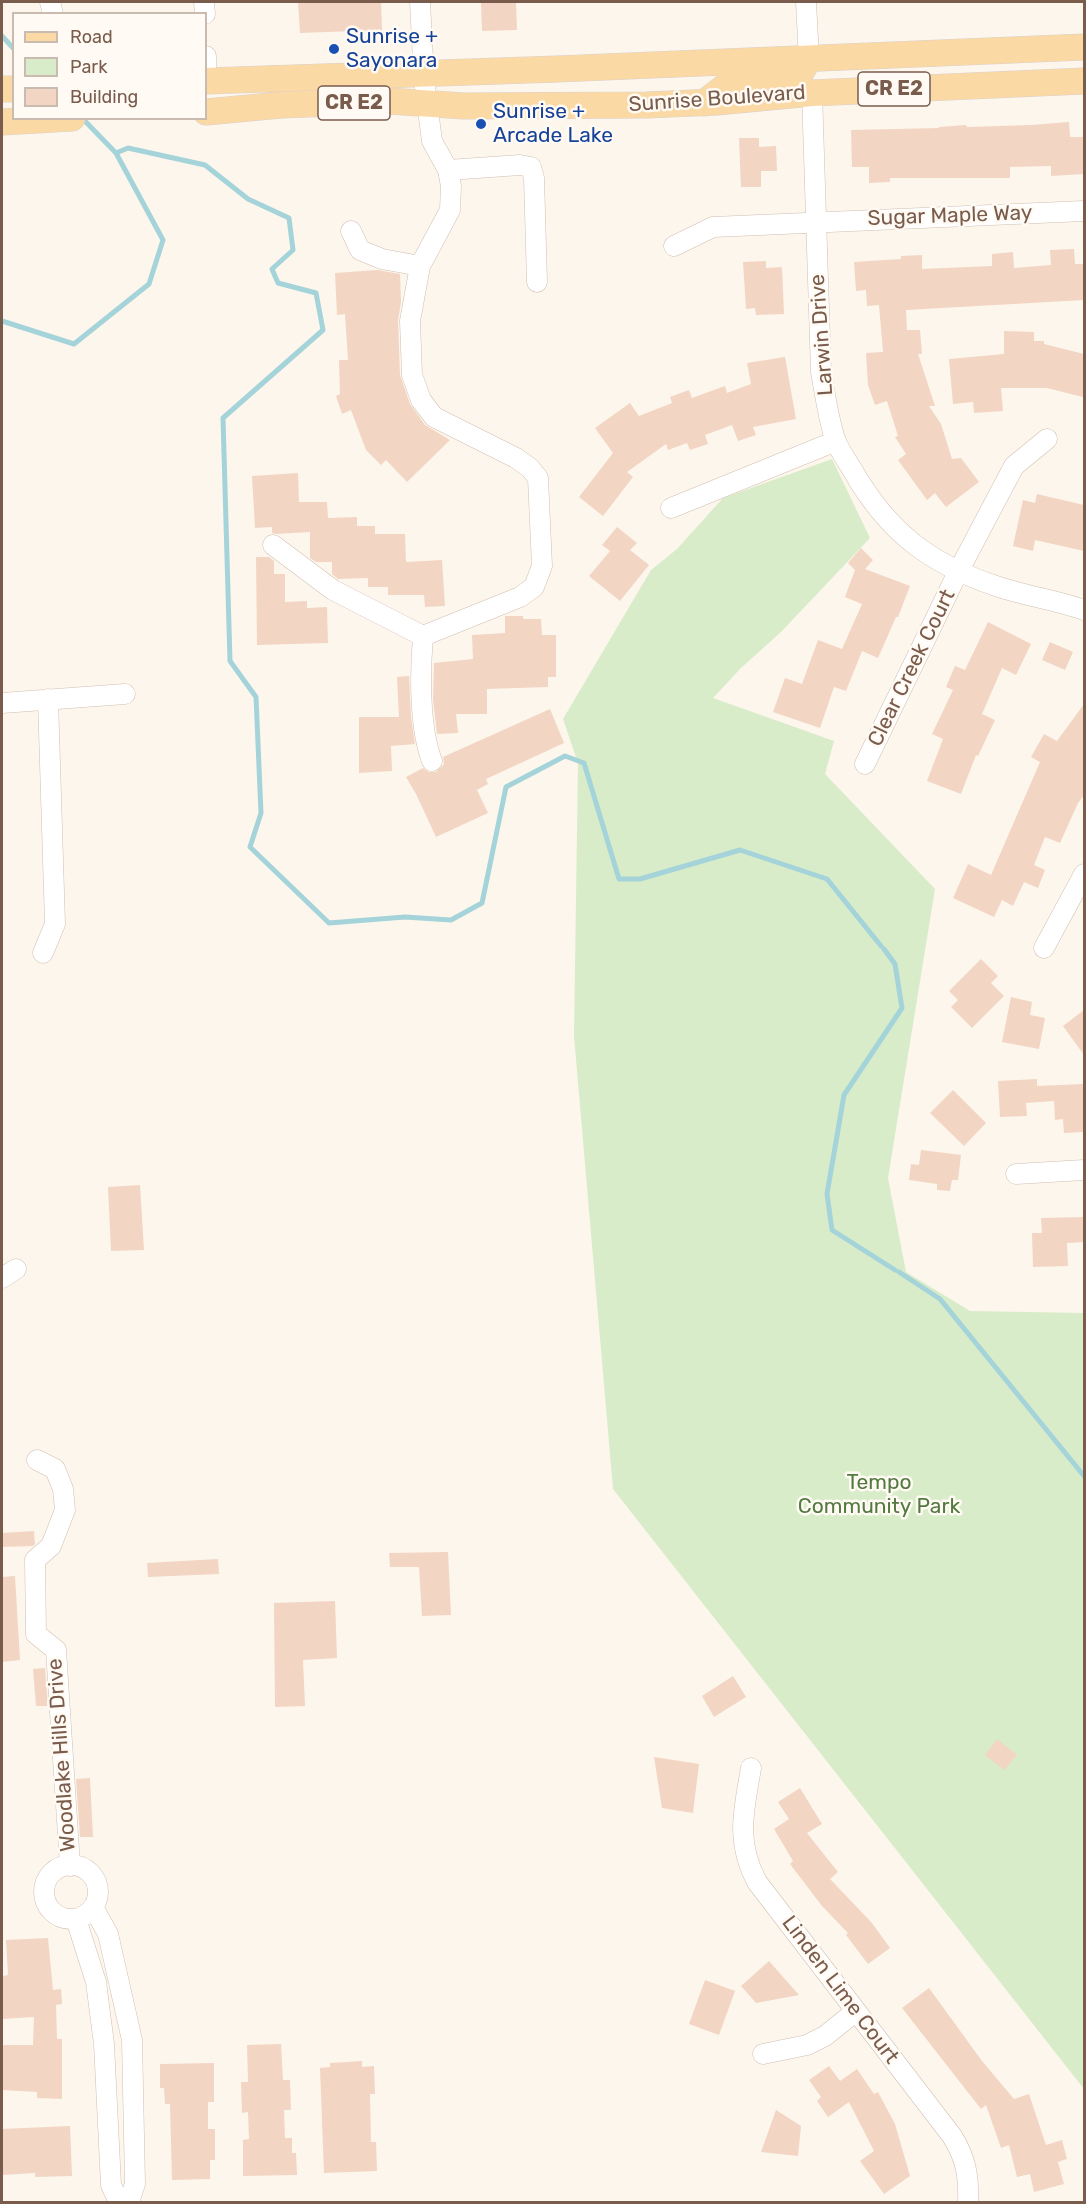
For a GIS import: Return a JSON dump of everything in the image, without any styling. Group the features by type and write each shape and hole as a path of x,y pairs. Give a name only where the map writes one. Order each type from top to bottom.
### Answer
{"main road":[{"name":"Sunrise Boulevard","path":"207,81 425,85 809,58 1084,47"},
{"path":"704,103 732,81 783,77 801,72 809,58"},
{"name":"Sunrise Boulevard","path":"425,85 464,106 532,106 704,103 812,93 1084,81"},
{"name":"Sunrise Boulevard","path":"207,112 281,105 389,101 425,85"},
{"path":"2,122 41,120"}],"street":[{"path":"273,545 333,590 423,636 520,597 534,587 542,566 538,478 530,468 516,458 434,417 421,400 412,375 410,321 420,266 450,210 451,186 448,170 432,141 425,85 420,2"},
{"path":"806,2 809,58"},
{"name":"Larwin Drive","path":"812,93 822,372 826,406 836,441 867,496 915,547 958,572 998,587 1084,610"},
{"path":"448,170 520,165 531,167 534,178 537,282"},
{"name":"Sugar Maple Way","path":"674,246 713,227 1084,211"},
{"path":"351,231 360,250 382,259 420,266"},
{"name":"Clear Creek Court","path":"866,764 958,572 1014,466 1047,439"},
{"path":"671,508 836,441"},
{"path":"423,636 421,662 425,744 432,761"},
{"path":"2,703 125,694"},
{"path":"43,953 55,924 48,699"},
{"path":"1044,948 1084,874"},
{"path":"1016,1174 1084,1170"},
{"name":"Woodlake Hills Drive","path":"37,1460 55,1470 63,1489 65,1510 51,1546 35,1560 36,1634 56,1650 70,1866"},
{"name":"Linden Lime Court","path":"751,1768 742,1829 750,1869 757,1882 960,2147 968,2171 968,2202"},
{"path":"70,1866 78,1866 92,1875 98,1891 93,1907 76,1919 67,1919 52,1911 45,1894 49,1878 54,1872 70,1866"},
{"path":"93,1907 108,1934 132,2040 135,2184 129,2202"},
{"path":"76,1919 96,1982 104,2044 111,2185 119,2202"},
{"path":"763,2054 807,2045 825,2036 856,2011"},
{"path":"104,2044 132,2040"},
{"path":"109,2152 134,2151"}],"green space":[{"name":"Tempo Community Park","path":"832,459 870,538 781,632 741,668 713,698 834,741 825,774 935,889 888,1178 906,1272 970,1311 1084,1313 1084,2089 613,1489 574,1036 578,763 563,719 651,570 677,549 723,498"}],"building":[{"path":"298,2 381,2 382,30 300,33"},
{"path":"481,2 516,2 517,30 482,31"},
{"path":"1069,122 1070,137 1084,137 1084,174 1051,176 1051,166 1010,167 1010,178 890,178 890,182 869,183 869,167 852,167 851,130"},
{"path":"739,138 759,138 759,147 776,146 777,171 761,171 761,187 741,187"},
{"path":"1074,249 1075,264 1084,264 1084,300 906,310 907,330 920,330 922,354 918,354 935,406 929,406 941,424 952,459 961,458 979,482 946,507 935,493 927,500 898,460 906,454 895,437 898,436 887,401 875,405 868,385 866,353 883,352 879,305 867,306 866,290 856,291 854,262 901,259 901,256 922,255 922,269 992,266 992,254 1013,252 1014,268 1051,265 1050,250"},
{"path":"766,261 766,268 782,267 784,314 756,315 755,308 746,309 743,262"},
{"path":"378,270 400,274 401,302 398,321 400,375 410,404 425,425 450,440 407,482 386,460 381,465 366,450 351,410 342,414 336,396 340,394 339,360 348,360 345,314 337,315 335,273"},
{"path":"1004,331 1034,332 1034,341 1044,341 1044,344 1084,354 1083,397 1047,388 1001,388 1003,411 974,413 973,402 953,404 949,359 1004,354"},
{"path":"785,357 796,419 753,427 756,435 738,441 732,425 705,435 708,444 690,450 687,443 668,450 666,444 627,472 633,477 603,516 579,497 613,453 595,428 630,403 639,416 672,403 670,397 689,390 692,398 725,386 727,393 751,384 747,363"},
{"path":"298,473 299,502 327,502 328,518 357,517 357,526 375,526 375,534 405,534 406,562 442,560 445,606 425,607 424,595 388,595 388,587 368,587 368,578 338,579 332,574 332,562 316,562 310,558 310,532 276,534 272,533 272,527 255,528 252,476"},
{"path":"1037,494 1084,505 1084,551 1035,540 1033,551 1013,546 1023,500 1035,503"},
{"path":"617,527 637,543 630,550 649,565 620,601 589,576 610,551 602,545"},
{"path":"861,548 873,560 865,569 910,586 878,658 862,651 846,691 834,687 820,728 773,712 785,678 802,684 818,640 842,649 862,604 845,597 855,570 848,563"},
{"path":"256,557 269,557 274,561 274,574 285,574 285,602 307,601 307,608 327,607 328,643 257,645"},
{"path":"505,616 541,619 542,635 556,635 556,677 548,677 548,687 487,689 487,714 456,714 458,733 437,734 433,699 434,663 473,659 472,635 505,633"},
{"path":"988,622 1031,644 1016,675 1002,668 982,714 995,720 978,756 976,755 961,794 927,781 943,739 932,734 953,690 946,687 955,666 965,670"},
{"path":"1050,642 1073,652 1065,670 1042,660"},
{"path":"409,676 415,744 391,746 392,771 359,773 359,717 399,717 397,677"},
{"path":"1084,704 1084,795 1060,843 1045,837 1034,865 1045,870 1038,888 1024,882 1013,906 1002,900 994,917 953,898 968,864 991,875 1040,762 1031,757 1044,734 1057,741"},
{"path":"550,709 564,743 486,779 488,784 477,790 488,813 436,837 406,777 423,768 429,772 436,772 444,764 443,757"},
{"path":"981,959 998,976 991,983 1004,996 972,1028 951,1007 958,1000 949,991"},
{"path":"1011,997 1032,1002 1030,1015 1045,1018 1039,1049 1002,1042"},
{"path":"1084,1010 1084,1055 1063,1026"},
{"path":"1037,1079 1037,1086 1084,1084 1084,1132 1064,1133 1063,1119 1055,1120 1054,1101 1026,1103 1027,1116 1000,1117 998,1081"},
{"path":"953,1090 986,1123 964,1146 930,1113"},
{"path":"921,1150 961,1155 958,1180 952,1180 950,1191 937,1190 937,1184 909,1180 911,1164 919,1165"},
{"path":"140,1185 144,1250 111,1251 108,1187"},
{"path":"1084,1217 1084,1242 1067,1243 1068,1266 1033,1267 1032,1233 1042,1233 1041,1218"},
{"path":"34,1531 35,1544 33,1546 2,1547 2,1533"},
{"path":"448,1552 451,1615 422,1616 419,1567 390,1567 389,1553"},
{"path":"218,1559 219,1574 148,1577 147,1563"},
{"path":"15,1576 20,1660 2,1662 2,1577"},
{"path":"335,1601 337,1658 303,1660 305,1706 275,1707 274,1603"},
{"path":"45,1668 48,1706 36,1706 33,1669"},
{"path":"733,1676 746,1697 714,1717 702,1696"},
{"path":"997,1739 1017,1755 1004,1770 985,1755"},
{"path":"654,1757 699,1764 693,1813 662,1808"},
{"path":"90,1778 93,1837 80,1837 76,1779"},
{"path":"800,1788 822,1824 807,1833 838,1872 830,1879 872,1923 890,1948 868,1964 846,1935 848,1933 822,1906 790,1864 793,1861 774,1829 789,1819 778,1802"},
{"path":"48,1938 53,1990 61,1989 62,2004 56,2005 57,2039 62,2039 62,2099 37,2098 37,2092 2,2090 2,2045 33,2045 34,2017 2,2019 3,1976 8,1975 6,1940"},
{"path":"769,1961 799,1995 756,2003 741,1986"},
{"path":"705,1980 735,1991 719,2035 689,2024"},
{"path":"929,1988 982,2061 1014,2099 1029,2094 1046,2145 1062,2140 1067,2159 1058,2162 1064,2184 1034,2192 1030,2174 1017,2177 1009,2145 1001,2148 986,2105 981,2109 902,2008"},
{"path":"281,2044 283,2080 290,2080 291,2110 284,2110 285,2138 292,2138 292,2153 296,2153 297,2175 243,2176 243,2140 249,2139 248,2112 242,2113 241,2082 248,2082 247,2045"},
{"path":"362,2061 362,2067 374,2066 375,2094 370,2094 371,2142 376,2142 377,2171 324,2173 320,2068 330,2067 330,2063"},
{"path":"214,2063 214,2102 208,2102 208,2129 215,2129 215,2160 210,2160 210,2179 172,2180 170,2104 165,2104 164,2088 160,2088 160,2064"},
{"path":"829,2066 840,2081 857,2069 874,2094 878,2092 895,2124 910,2176 884,2194 860,2161 874,2151 849,2102 828,2117 817,2101 821,2097 809,2080"},
{"path":"776,2110 801,2126 798,2156 761,2152"},
{"path":"70,2126 72,2176 35,2177 35,2173 2,2175 2,2129"}],"waterway":[{"path":"2,36 12,47"},
{"path":"2,321 74,344 149,284 163,240 116,153 84,120"},
{"path":"116,153 128,148 205,165 248,199 289,218 293,250 272,269 278,283 316,293 323,330 223,418 230,661 256,697 261,813 250,847 329,923 405,917 451,920 482,903 506,787 565,756 584,763 619,879 640,879 740,850 827,879 881,946"},
{"path":"884,949 895,964 902,1008 844,1095 827,1194 832,1230 895,1270"},
{"path":"899,1272 940,1299 1084,1476"}],"place":[{"name":"Sunrise + Sayonara","path":"334,49"},
{"name":"Sunrise + Arcade Lake","path":"481,124"}]}
